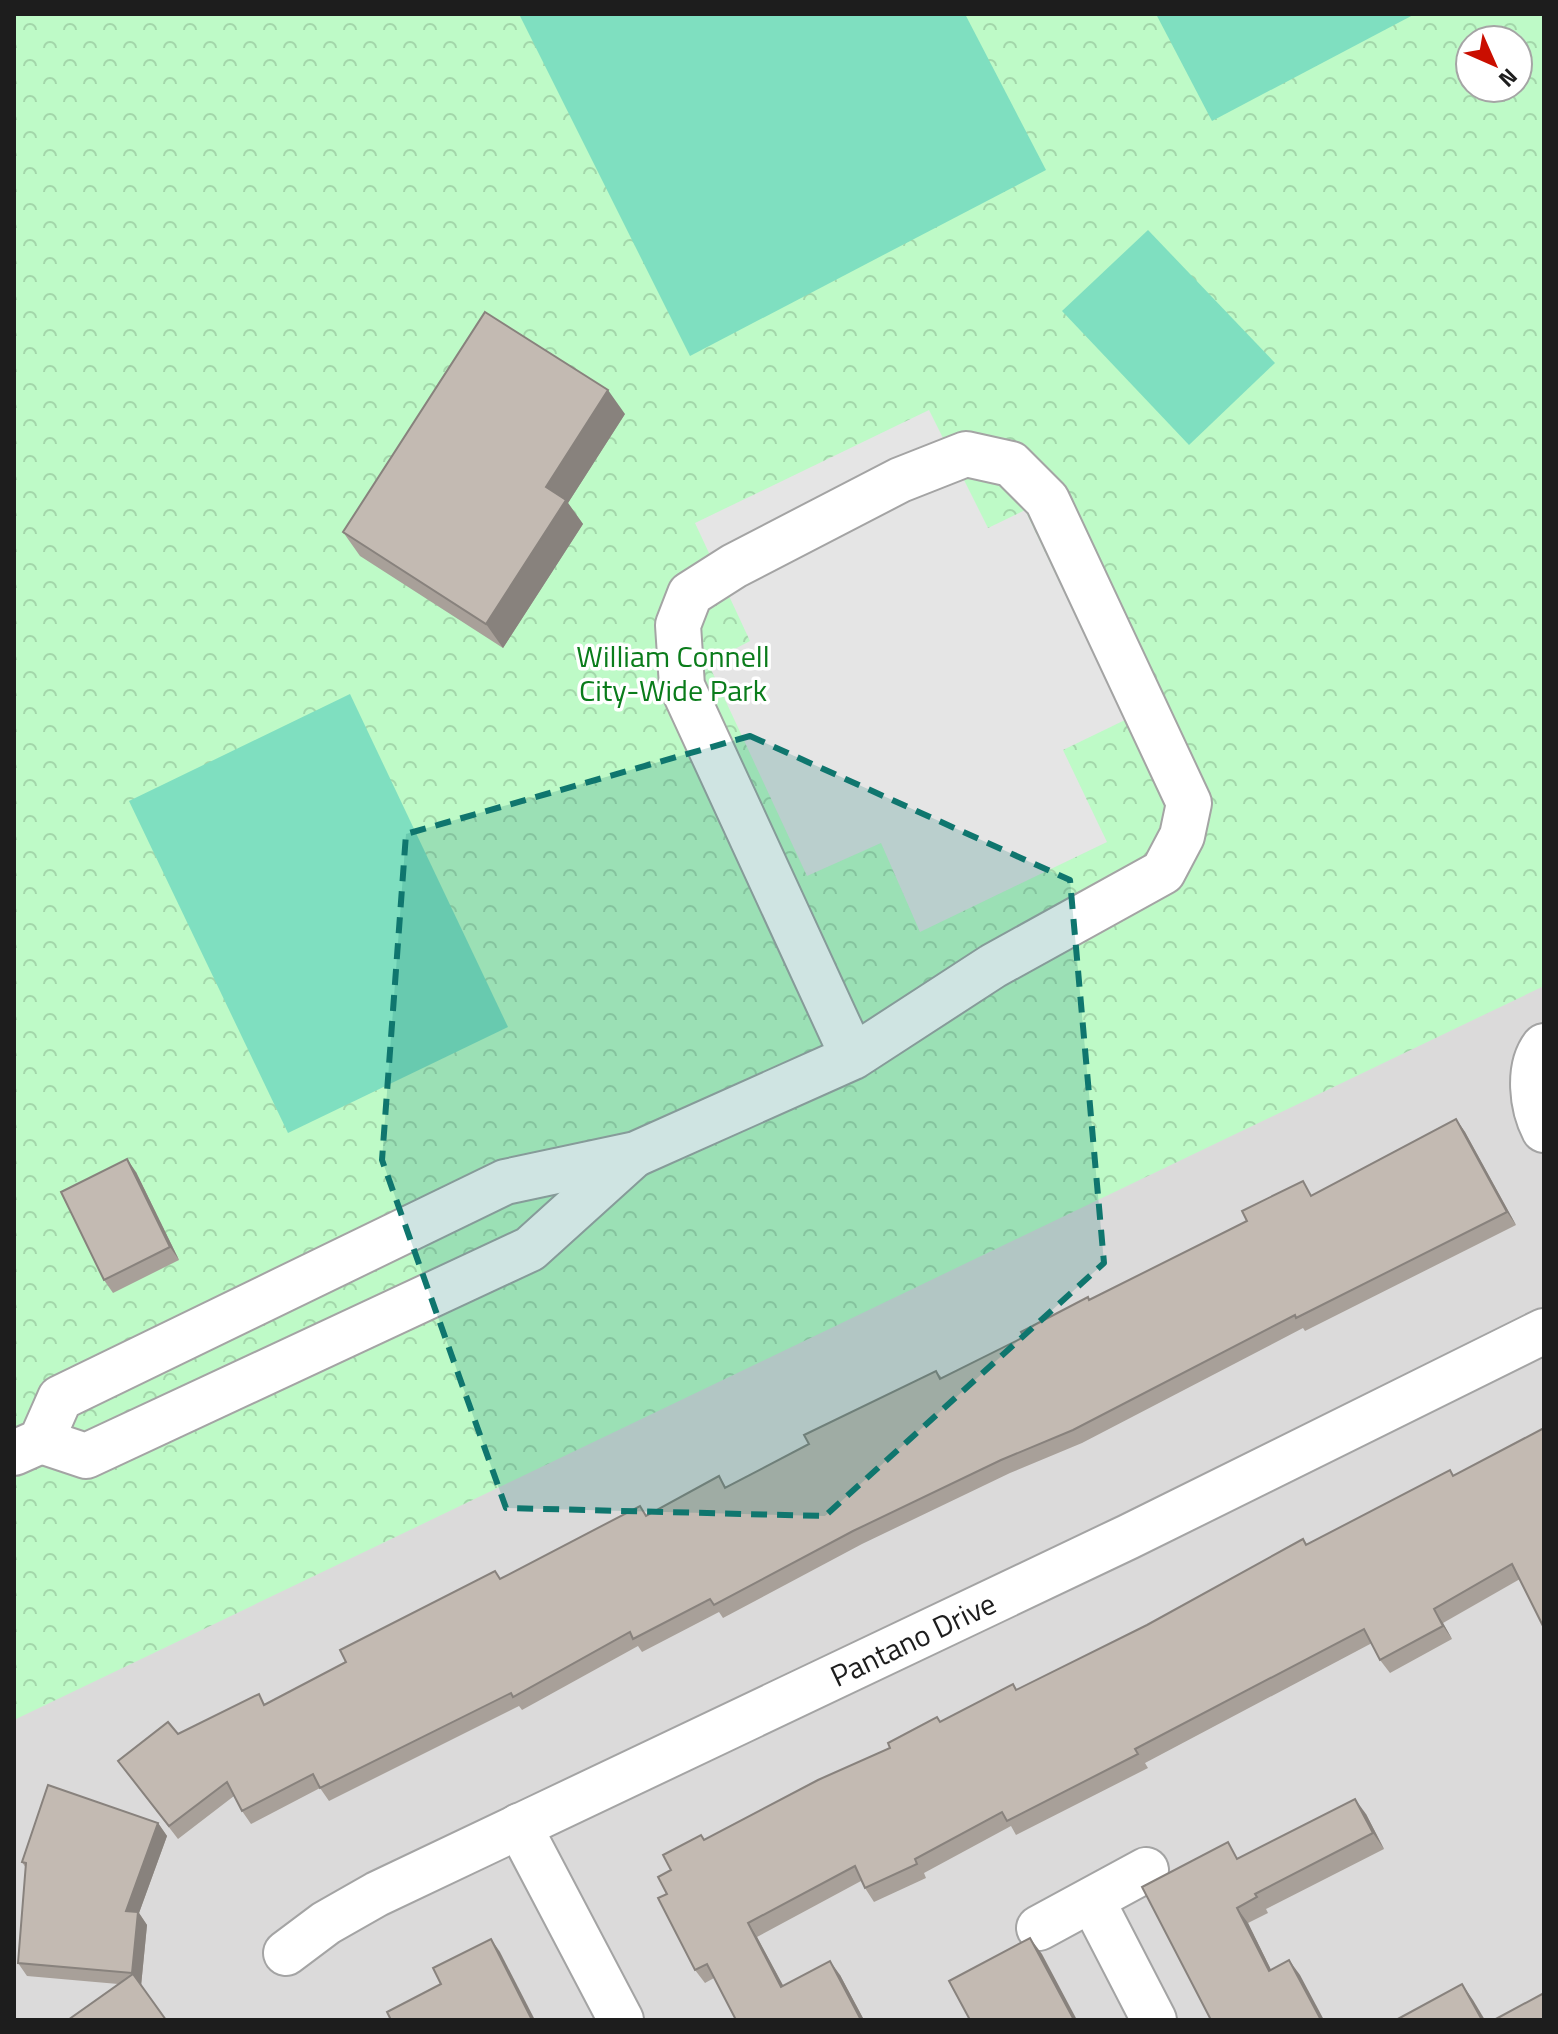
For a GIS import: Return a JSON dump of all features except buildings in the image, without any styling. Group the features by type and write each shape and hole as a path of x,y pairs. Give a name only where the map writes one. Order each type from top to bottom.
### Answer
{"street":[{"path":"636,1154 530,1249 86,1456 27,1447 60,1398 505,1182 636,1154 853,1057 993,966 1163,872 1182,836 1189,803 1047,500 1011,464 966,454 900,480 734,566 690,594 678,625 682,686 853,1057"},
{"path":"1544,1046 1534,1077 1534,1110 1544,1130"},
{"name":"Pantano Drive","path":"286,1953 350,1908 1128,1537 1544,1331"},
{"path":"519,1826 621,2020"},
{"path":"1039,1928 1146,1870"},
{"path":"1092,1900 1154,2020"}],"highlighted area":[{"path":"750,736 1070,880 1104,1263 825,1516 506,1508 382,1160 406,834"}],"shaded area":[{"path":"929,410 988,528 1025,510 1125,720 1063,750 1107,842 920,932 881,843 807,876 708,663 750,641 695,523"},
{"path":"1544,977 1544,2020 14,2020 14,1717"}],"green space":[{"name":"William Connell City-Wide Park","path":"14,14 1544,14 1544,986 14,1720"},
{"path":"519,14 965,14 1046,170 690,356"},
{"path":"1156,14 1415,14 1212,121"},
{"path":"1148,230 1275,363 1189,445 1062,311"},
{"path":"350,694 508,1027 288,1133 129,801"}]}
